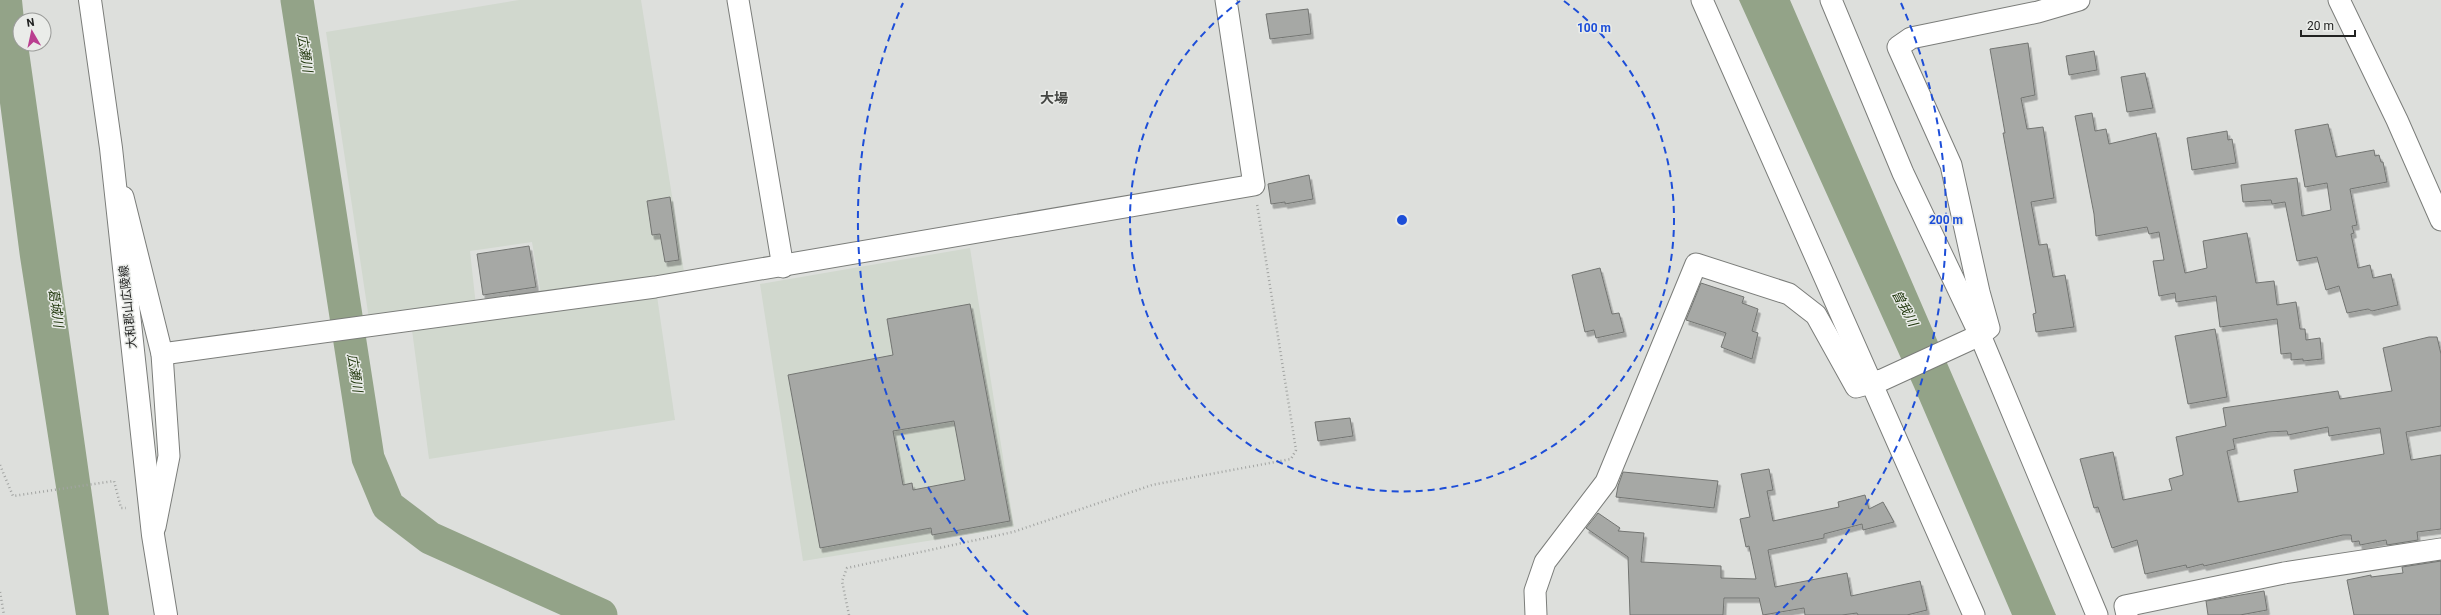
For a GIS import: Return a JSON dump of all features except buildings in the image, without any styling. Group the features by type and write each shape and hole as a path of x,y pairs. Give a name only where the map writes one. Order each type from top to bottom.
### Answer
{"main road":[{"name":"大和郡山広陵線","path":"90,0 111,148 153,535 166,615"}],"street":[{"path":"738,0 783,267"},
{"path":"162,354 562,300 783,267 1254,185 1226,0"},
{"path":"1702,0 1877,382 1974,615"},
{"path":"1830,0 1903,174 2097,615"},
{"path":"1536,615 1535,591 1545,562 1606,482 1696,264 1789,294 1816,315 1856,387 1877,382 1976,337 1989,328 1979,292 1951,165 1898,47 1911,38 2038,12 2079,0"},
{"path":"2339,0 2397,120 2441,220"},
{"path":"111,148 162,354 169,456 153,535"},
{"path":"2127,615 2126,606 2284,573 2441,549"}],"path":[{"path":"849,615 842,581 847,568 1013,532 1152,486 1291,458 1296,450 1254,185"},
{"path":"0,465 13,496 114,481 121,508 126,508"},
{"path":"0,592 4,615"}],"shaded area":[{"path":"519,0 641,0 684,272 541,295 532,242 470,251 476,306 369,319 326,32"},
{"path":"970,248 1014,527 803,561 760,284"},
{"path":"657,296 675,420 429,459 412,330"}],"water":[{"name":"葛城川","path":"0,0 22,0 23,12 12,12 12,52 29,52 109,615 76,615 20,257 0,103"},
{"name":"曽我川","path":"1739,0 1790,0 2056,615 2012,615 1914,387"}],"waterway":[{"name":"広瀬川","path":"297,0 368,458 388,506 430,538 601,615"}],"district":[{"name":"大場","path":"1054,98"}]}
